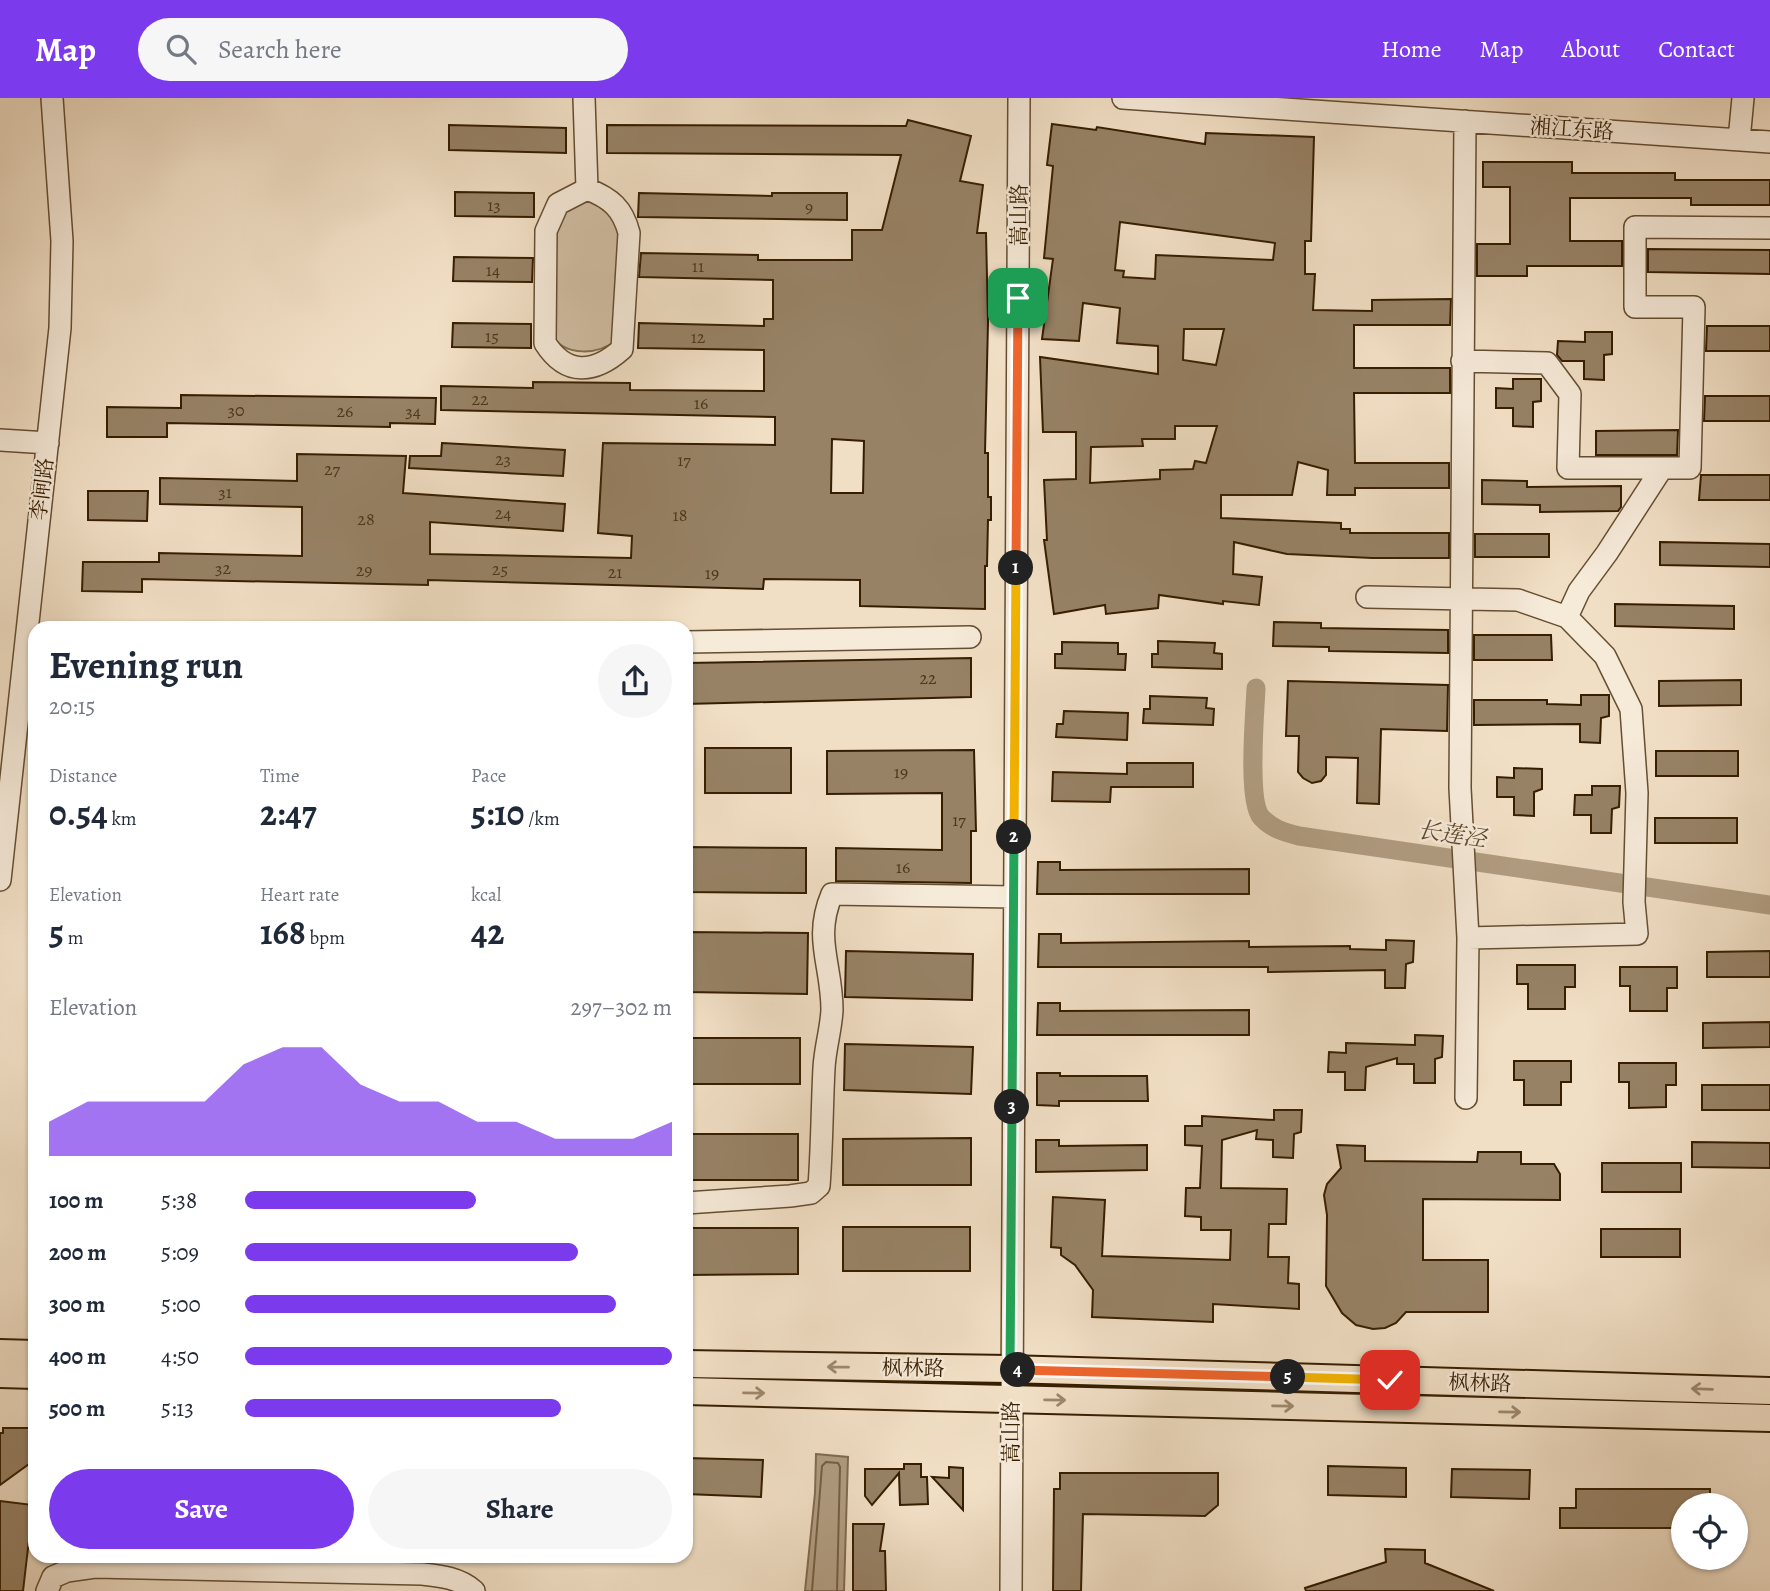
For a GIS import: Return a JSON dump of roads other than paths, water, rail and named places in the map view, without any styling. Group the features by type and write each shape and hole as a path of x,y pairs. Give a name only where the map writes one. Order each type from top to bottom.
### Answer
{"main road":[{"path":"0,1353 28,1354"},
{"name":"枫林路","path":"693,1364 1010,1369 1770,1391"},
{"path":"0,1374 28,1375"},
{"name":"枫林路","path":"693,1391 1770,1418"}],"street":[{"name":"李闸路","path":"32,621 60,328 62,241 52,98"},
{"path":"584,98 587,189"},
{"name":"嵩山路","path":"1010,1591 1019,98"},
{"name":"湘江东路","path":"1123,98 1770,142"},
{"path":"1739,140 1743,98"},
{"path":"1465,121 1460,788 1468,939 1466,1098"},
{"path":"587,189 603,195 613,203 624,215 629,233 622,349 599,365 581,369 567,366 554,357 545,343 546,232 558,204 587,189"},
{"path":"1462,361 1547,363 1570,394 1568,468 1690,468 1694,307 1635,307 1635,227 1770,228"},
{"path":"0,440 48,443"},
{"path":"1567,617 1579,591 1662,468"},
{"path":"1367,597 1518,600 1567,617 1605,656 1631,709 1637,793 1634,902 1637,934 1468,939"},
{"path":"693,642 970,637"},
{"name":"李闸路","path":"0,880 28,654"},
{"path":"693,1203 790,1196 811,1193 819,1186 824,1064 831,1034 832,1007 829,970 824,954 823,914 832,894 1014,897"},
{"path":"47,1591 53,1577 67,1571 95,1567 357,1564 447,1577 467,1585 474,1591"}],"water":[{"path":"816,1454 848,1457 844,1591 805,1591 815,1493"}],"waterway":[{"name":"长莲泾","path":"1256,688 1254,793 1261,817 1278,830 1299,836 1770,905"}]}
